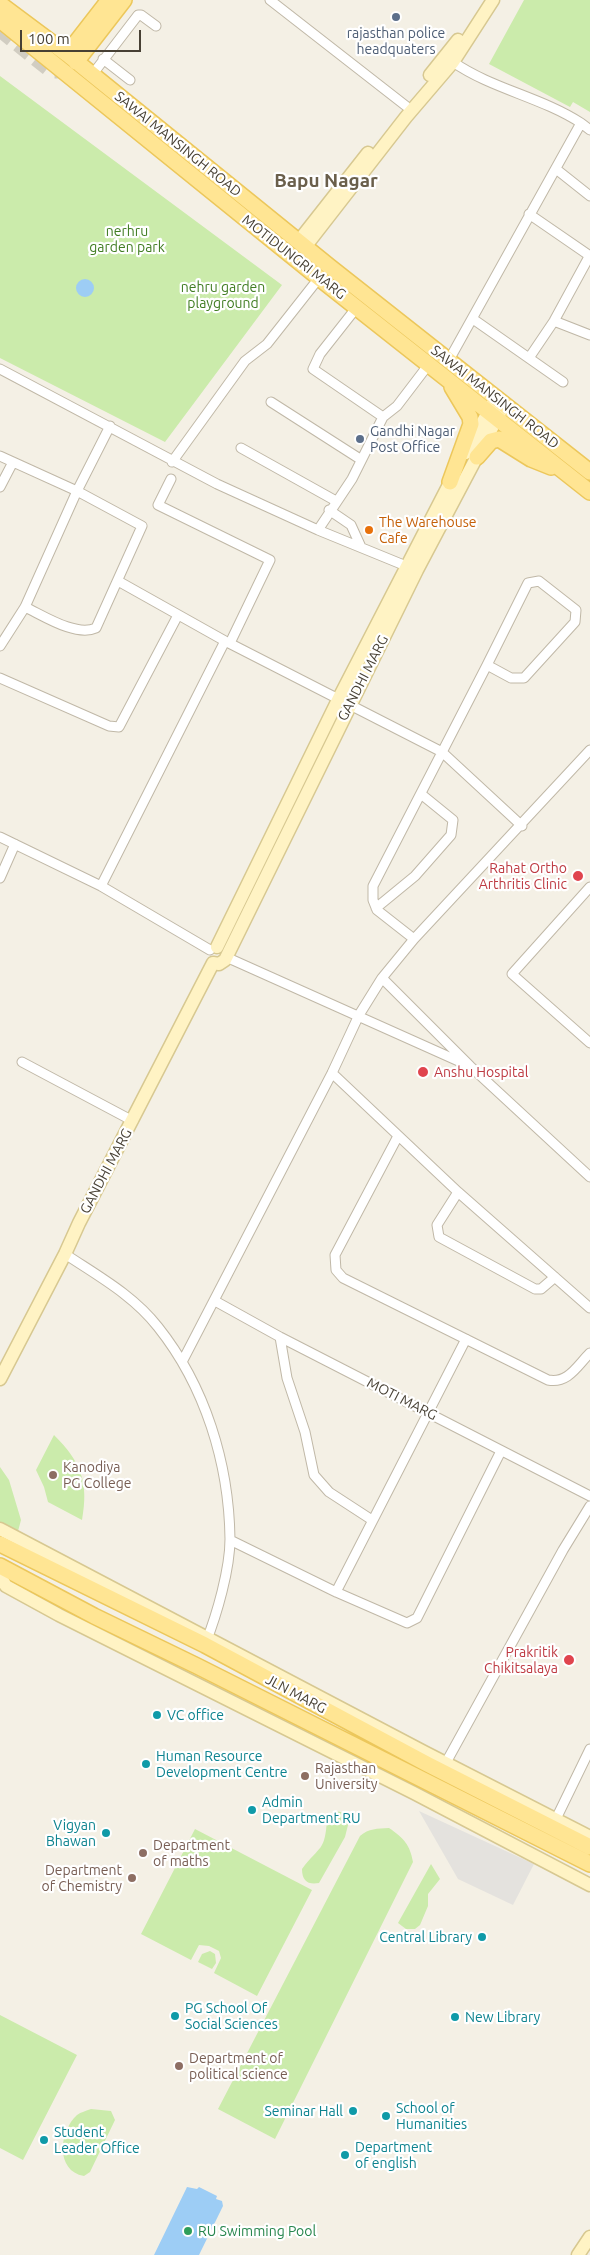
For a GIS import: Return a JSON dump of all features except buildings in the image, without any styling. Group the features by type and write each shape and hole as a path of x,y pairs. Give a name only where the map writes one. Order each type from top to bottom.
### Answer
{"main road":[{"path":"72,58 109,0"},
{"path":"72,58 124,0"},
{"name":"SAWAI MANSINGH ROAD","path":"0,4 72,58 302,244 590,472"},
{"name":"MOTIDUNGRI MARG","path":"0,20 319,278 590,492"},
{"path":"448,379 470,417 471,424 450,482"},
{"path":"477,457 491,441 499,439 530,459 562,469"},
{"name":"JLN MARG","path":"0,1544 206,1641 444,1768 554,1824 590,1847"},
{"name":"JLN MARG","path":"0,1566 94,1616 215,1674 590,1864"}],"street":[{"path":"270,0 406,106"},
{"path":"302,244 406,106 449,59 482,0"},
{"path":"302,244 406,117 493,0"},
{"path":"92,75 138,15 141,15 156,26"},
{"path":"449,59 470,74 560,110 590,130"},
{"path":"103,60 130,80"},
{"path":"450,360 529,214 581,124"},
{"path":"556,169 590,196"},
{"path":"529,214 590,255 554,320 529,358"},
{"path":"172,462 245,361 267,344 319,278"},
{"path":"357,307 320,354 313,369 383,417"},
{"path":"473,318 563,382"},
{"path":"554,320 590,336"},
{"path":"318,530 329,510 352,479 360,459 383,417 397,406 429,364"},
{"path":"0,369 110,426 172,462 318,530 412,568"},
{"path":"412,568 450,482 500,401"},
{"path":"271,402 360,459"},
{"path":"412,568 477,457 492,415"},
{"path":"0,646 25,608 77,490 110,426"},
{"path":"241,448 336,501"},
{"path":"0,456 77,490 142,526 96,628 88,631 78,631 25,608"},
{"path":"0,487 13,462"},
{"path":"101,886 270,560 158,505 171,479"},
{"path":"329,510 351,526 361,547"},
{"name":"GANDHI MARG","path":"0,1379 66,1254 78,1223 133,1121 412,568"},
{"path":"414,940 376,908 373,900 373,886 528,583 539,580 576,610 575,622 524,678 511,678 487,665"},
{"path":"118,581 228,642 442,752 522,826"},
{"path":"0,678 109,726 119,727 178,615"},
{"path":"182,1362 332,1073 359,1015 382,978 414,940 522,826 590,750"},
{"path":"376,908 415,876 451,835 453,820 421,794"},
{"path":"0,837 101,886 218,954 359,1015 470,1066"},
{"path":"0,878 15,844"},
{"path":"590,888 512,974 590,1043"},
{"path":"382,978 470,1066 590,1177"},
{"path":"22,1062 133,1121"},
{"path":"332,1073 458,1192 590,1308"},
{"path":"398,1136 335,1256 336,1270 343,1278 548,1380 558,1382 566,1378 590,1353"},
{"path":"458,1192 437,1226 439,1237 535,1289 541,1289 555,1277"},
{"path":"0,1529 206,1641 223,1586 230,1540 226,1492 217,1445 201,1397 182,1362 157,1326 124,1292 66,1254"},
{"name":"MOTI MARG","path":"215,1301 280,1337 590,1496"},
{"path":"280,1337 288,1378 305,1432 314,1475 328,1492 372,1520"},
{"path":"336,1592 466,1340"},
{"path":"230,1540 336,1592 407,1623 417,1618 501,1451"},
{"path":"434,1786 563,1550 590,1506"},
{"path":"0,1576 6,1586 59,1615 414,1793 590,1885"},
{"path":"590,1749 554,1824 590,1836"},
{"path":"578,2255 590,2237"}],"green space":[{"path":"524,0 590,0 590,112 573,102 570,107 489,64"},
{"path":"0,76 282,285 165,442 0,358"},
{"path":"54,1435 71,1454 81,1473 84,1494 82,1520 48,1502 44,1487 36,1470"},
{"path":"0,1467 9,1480 21,1520 17,1535 0,1525"},
{"path":"335,1811 346,1813 350,1817 345,1837 319,1883 309,1883 303,1877 302,1869 323,1843 327,1819"},
{"path":"389,1828 406,1842 413,1862 275,2139 218,2109 360,1836 370,1830"},
{"path":"195,1829 312,1890 257,1996 214,1973 221,1958 219,1951 209,1946 199,1945 191,1960 141,1934"},
{"path":"431,1864 440,1879 428,1894 428,1906 420,1925 415,1929 406,1929 398,1923"},
{"path":"210,1951 215,1954 216,1963 212,1969 198,1962 202,1954"},
{"path":"0,2015 77,2055 23,2160 0,2148"},
{"path":"91,2109 111,2111 115,2120 90,2172 84,2176 75,2173 68,2167 64,2159 64,2140 66,2131 77,2115"}],"shaded area":[{"path":"419,1811 534,1864 513,1905 458,1879"}],"water":[{"path":"85,279 91,282 94,288 91,294 85,297 79,294 76,288 79,282"},
{"name":"RU Swimming Pool","path":"187,2187 197,2189 199,2187 217,2196 216,2199 222,2201 223,2206 199,2255 154,2255"}],"tunnel":[{"path":"0,30 51,71 57,71 67,62"}],"place":[{"name":"rajasthan police headquaters","path":"396,17"},
{"name":"Gandhi Nagar Post Office","path":"360,439"},
{"name":"The Warehouse Cafe","path":"369,530"},
{"name":"Rahat Ortho Arthritis Clinic","path":"578,876"},
{"name":"Anshu Hospital","path":"423,1072"},
{"name":"Kanodiya PG College","path":"53,1475"},
{"name":"Prakritik Chikitsalaya","path":"569,1660"},
{"name":"VC office","path":"157,1715"},
{"name":"Human Resource Development Centre","path":"146,1764"},
{"name":"Rajasthan University","path":"305,1776"},
{"name":"Admin Department RU","path":"252,1810"},
{"name":"Vigyan Bhawan","path":"106,1833"},
{"name":"Department of maths","path":"143,1853"},
{"name":"Department of Chemistry","path":"132,1878"},
{"name":"Central Library","path":"482,1937"},
{"name":"PG School Of Social Sciences","path":"175,2016"},
{"name":"New Library","path":"455,2017"},
{"name":"Department of political science","path":"179,2066"},
{"name":"Seminar Hall","path":"353,2111"},
{"name":"School of Humanities","path":"386,2116"},
{"name":"Student Leader Office","path":"44,2140"},
{"name":"Department of english","path":"345,2155"},
{"name":"RU Swimming Pool","path":"188,2231"}],"district":[{"name":"Bapu Nagar","path":"326,181"}],"park label":[{"name":"nerhru garden park","path":"127,240"},
{"name":"nehru garden playground","path":"223,296"}]}
